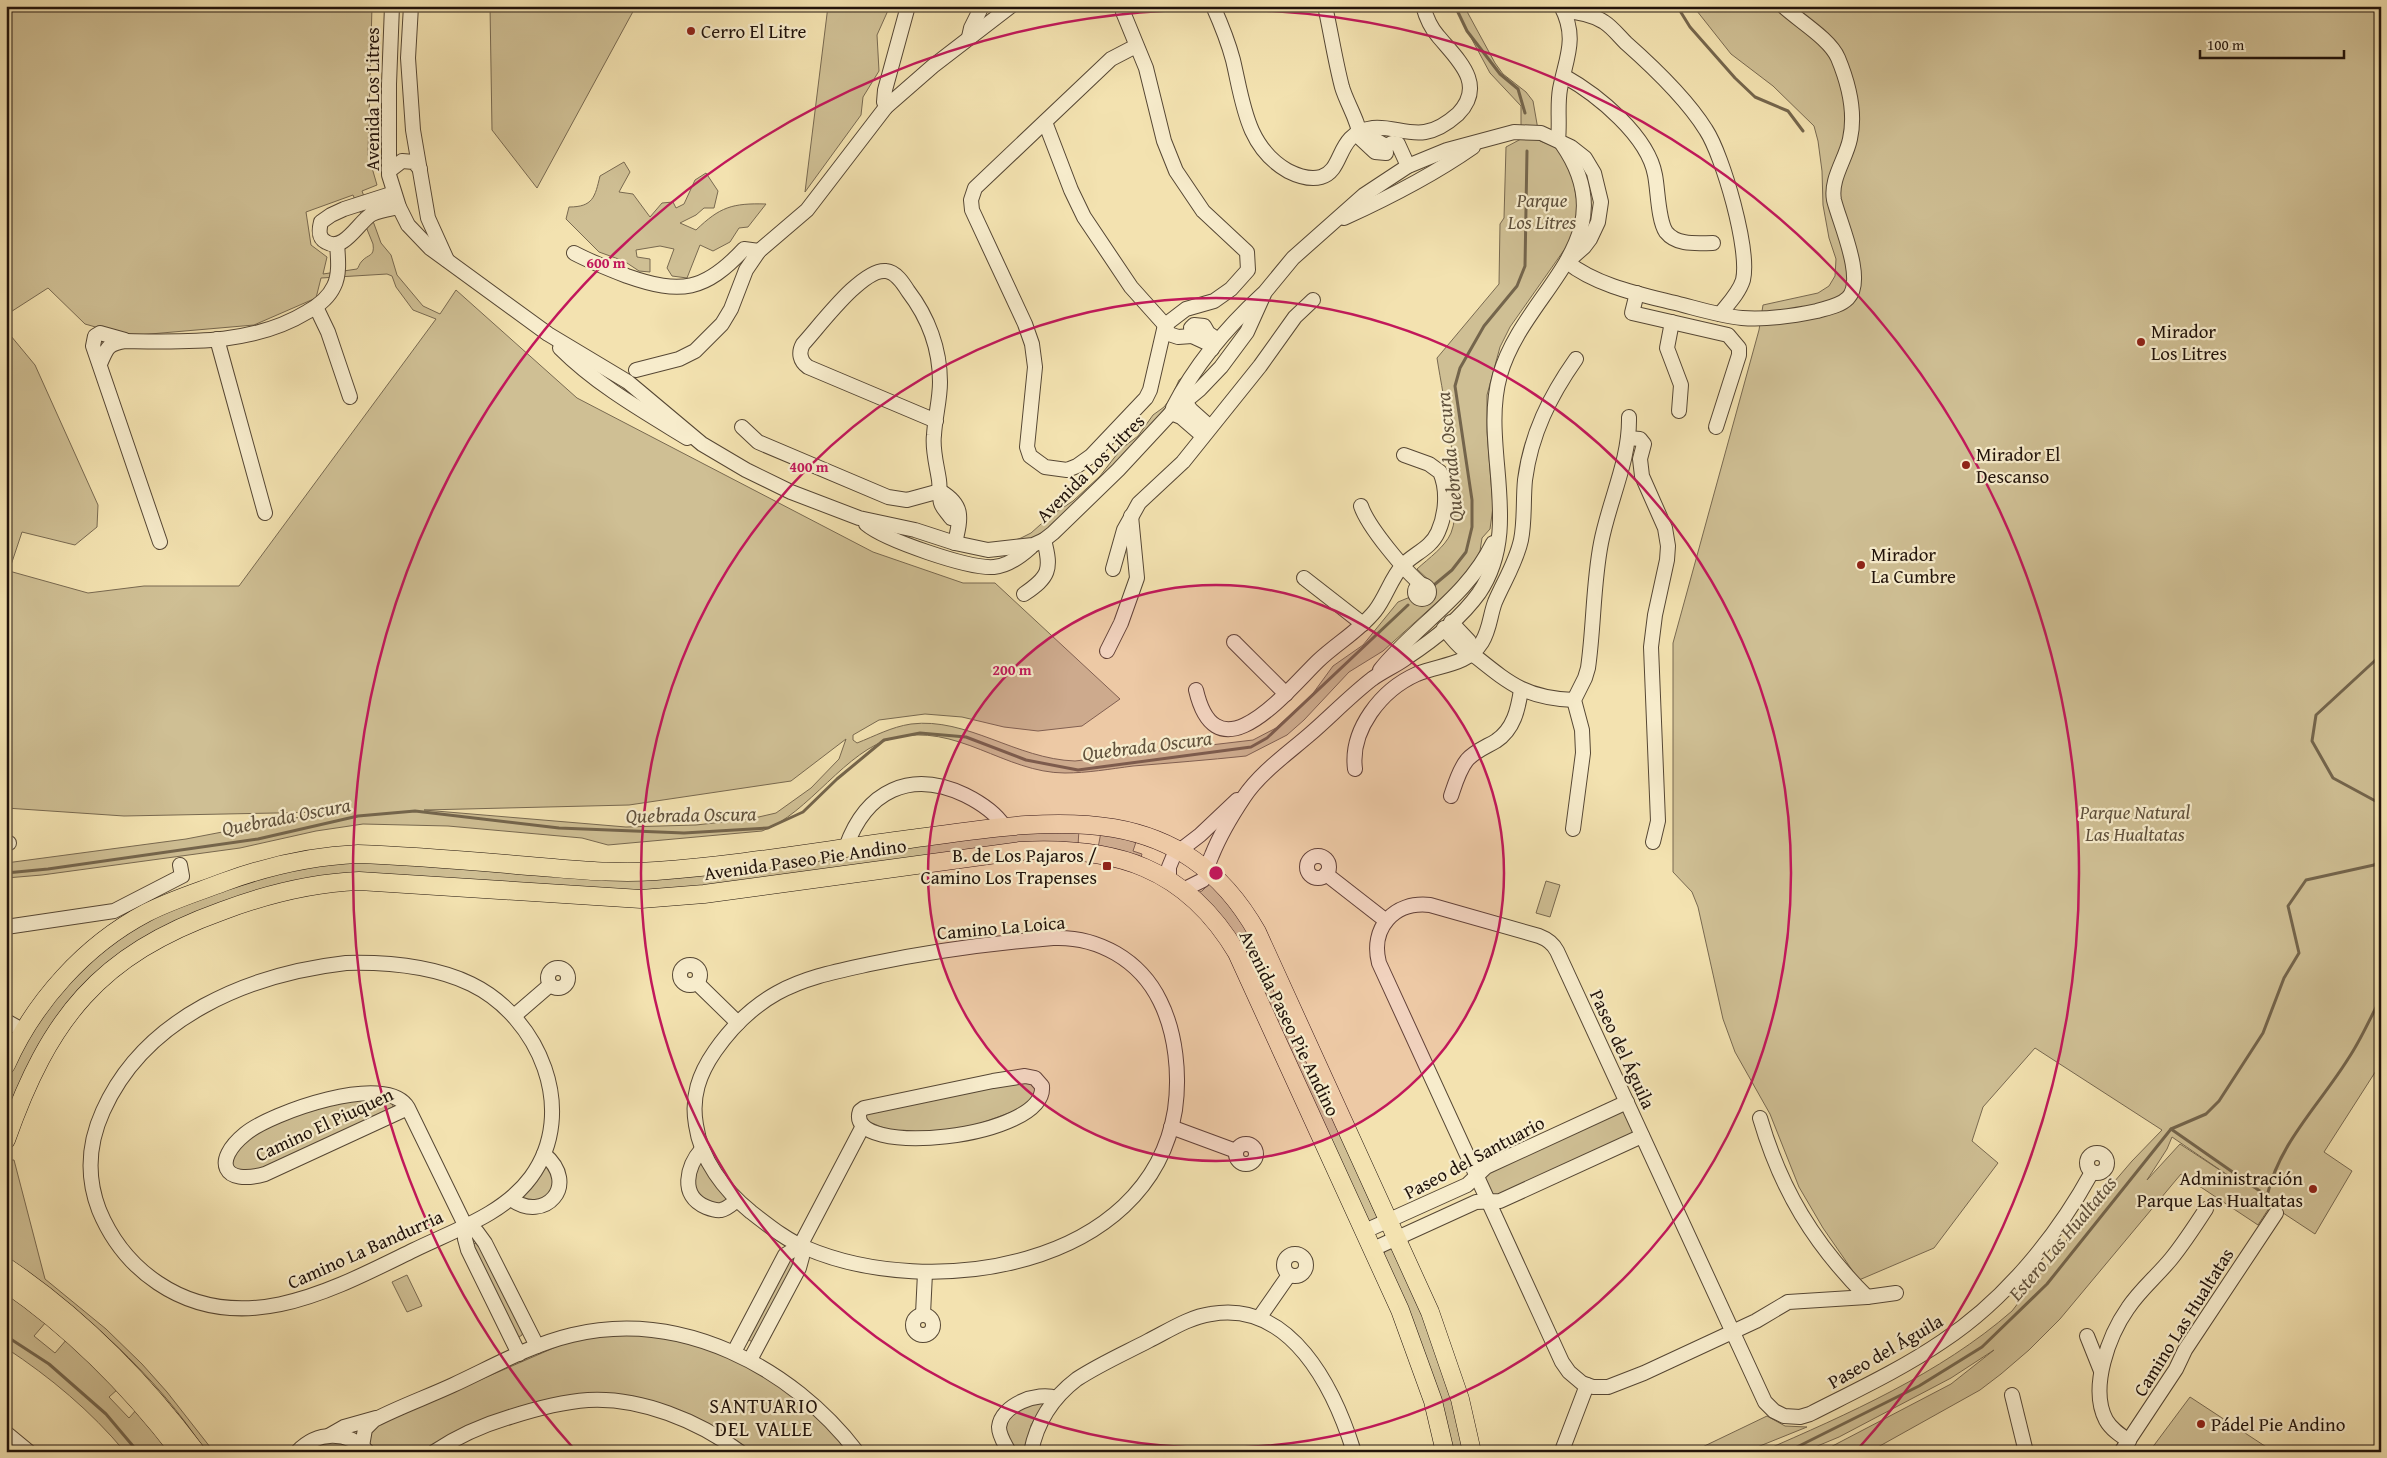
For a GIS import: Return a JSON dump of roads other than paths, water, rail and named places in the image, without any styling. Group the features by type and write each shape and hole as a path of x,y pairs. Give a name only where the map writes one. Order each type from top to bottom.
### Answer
{"main road":[{"name":"Avenida Paseo Pie Andino","path":"6,1065 24,1031 51,992 76,965 124,927 184,896 246,873 283,863 320,857 376,855 594,871 654,871 710,866 1004,826 1060,823 1095,825 1142,835 1178,851 1207,870 1237,902 1257,932 1397,1238 1444,1348 1460,1399 1472,1452"},
{"path":"1091,852 1089,838 1095,825"},
{"name":"Avenida Paseo Pie Andino","path":"6,1140 26,1085 42,1054 64,1019 87,993 115,967 148,943 182,925 263,896 320,884 359,881 641,899 704,894 1020,851 1056,850 1091,852 1126,860 1168,880 1183,890 1214,920 1237,953 1373,1248 1413,1341 1433,1401 1445,1452"},
{"path":"6,1267 49,1299 111,1354 152,1397 196,1452"},
{"path":"6,1283 50,1316 96,1356 143,1406 180,1452"}],"street":[{"name":"Avenida Los Litres","path":"392,6 389,84 389,170 394,193 408,225 417,236 448,261 579,358 628,382 662,417"},
{"name":"Avenida Los Litres","path":"411,6 408,35 408,82 413,130 428,218 448,261"},
{"path":"886,107 884,102 886,90 908,6"},
{"path":"968,39 971,28 982,6"},
{"path":"628,382 636,370 679,359 695,351 708,339 722,324 731,309 746,270 759,252 807,210 886,107 933,66 1011,6"},
{"path":"1213,6 1230,50 1249,126 1259,145 1274,160 1298,176 1321,177 1330,172 1346,142 1359,130 1375,128 1412,133 1427,132 1440,128 1464,106 1469,92 1466,69 1433,29 1423,6"},
{"path":"1325,6 1342,86 1348,107 1359,130 1386,150 1392,143 1398,144 1403,169"},
{"path":"1566,262 1574,268 1615,286 1637,293 1742,318 1799,315 1838,305 1848,298 1852,292 1851,254 1834,191 1850,139 1852,107 1838,59 1832,47 1783,6"},
{"path":"1372,680 1420,648 1448,625 1477,595 1493,566 1499,531 1500,510 1494,414 1499,378 1514,340 1566,262 1581,229 1585,201 1580,176 1560,141 1560,88 1571,36 1563,9 1582,12 1604,22 1645,61 1706,129 1716,148 1737,218 1745,262 1743,280 1720,314"},
{"path":"1123,12 1146,68 1164,142 1176,171 1203,211 1248,252 1248,270 1231,289 1214,301 1186,309 1165,325 1150,390 1141,403 1090,456 1077,466 1067,470 1045,467 1030,456 1027,447 1034,373 1032,344 1025,324 972,210 971,200 975,188 1111,59 1136,46"},
{"path":"1564,76 1585,88 1604,103 1639,141 1655,173 1662,222 1667,232 1676,240 1688,243 1713,243"},
{"path":"1045,122 1071,190 1084,217 1131,287 1165,325 1169,334 1178,337 1192,332 1194,325 1199,324 1204,326 1215,345"},
{"name":"Avenida Los Litres","path":"1171,413 1185,402 1215,345 1239,316 1265,292 1293,258 1330,225 1368,201 1450,156 1478,143 1505,134 1525,131 1541,133 1560,141"},
{"name":"Avenida Los Litres","path":"1368,201 1403,169 1450,156"},
{"path":"389,170 402,161 414,162 420,169"},
{"path":"394,193 331,215 321,222 319,232 322,239 329,244 344,242 372,214 399,207"},
{"path":"408,225 416,226 428,218"},
{"path":"160,542 100,364 106,349 113,343 125,341 217,339 258,334 274,329 316,307 335,285 338,257 336,244"},
{"path":"574,253 594,263 668,288 691,286 712,279 744,249 759,252"},
{"path":"936,421 808,366 801,360 800,351 803,344 858,284 873,273 886,271 896,275 917,303 930,328 939,367 940,394 936,421 933,437 942,507 951,518 958,519 955,543"},
{"name":"Avenida Los Litres","path":"859,518 877,531 909,545 963,564 995,567 1020,556 1039,543 1118,470 1195,384 1221,367 1251,324 1265,292"},
{"path":"1637,293 1632,313 1728,334 1739,348 1739,354 1716,428"},
{"path":"1113,568 1124,530 1139,502 1168,478 1260,366 1295,317 1313,300"},
{"path":"316,307 328,332 350,397"},
{"path":"1239,316 1245,317 1251,324"},
{"path":"1672,322 1667,348 1681,384 1679,412"},
{"path":"217,339 265,513"},
{"name":"Avenida Los Litres","path":"579,358 591,376 768,482 814,502 859,518 915,530 955,543 988,550 1039,543"},
{"path":"1355,769 1353,754 1358,735 1368,716 1388,695 1417,674 1463,661 1473,654 1487,632 1493,608 1507,581 1518,550 1524,523 1526,471 1536,431 1552,396 1576,359"},
{"path":"1185,402 1207,431"},
{"path":"1171,413 1207,431"},
{"path":"1573,829 1583,753 1582,730 1574,700 1588,668 1598,556 1628,438 1629,417"},
{"path":"742,427 758,442 888,497 907,500 940,491"},
{"path":"1628,438 1640,439 1644,444 1640,459 1642,476 1661,518 1668,546 1667,560 1655,615 1652,647 1658,820 1653,842"},
{"path":"1196,690 1200,706 1216,728 1224,730 1242,725 1260,716 1286,694 1324,655 1363,624 1381,603 1403,566 1434,539 1443,516 1445,497 1442,477 1436,469 1404,456"},
{"path":"1361,506 1369,522 1438,613"},
{"path":"1107,651 1125,615 1137,578 1131,516"},
{"path":"909,545 907,537 915,530"},
{"path":"1168,880 1168,867 1178,851 1200,834 1234,802 1246,794 1277,763 1372,680 1413,635 1466,585 1481,566 1499,531"},
{"path":"1024,594 1042,582 1044,577 1048,560 1039,543"},
{"path":"1001,548 1007,558 1004,564"},
{"path":"1304,578 1363,624"},
{"path":"1466,585 1473,588 1477,595"},
{"path":"1448,625 1470,641 1473,654 1497,675 1521,690 1547,698 1574,700"},
{"path":"1413,635 1415,642 1420,648"},
{"path":"1234,642 1286,694"},
{"path":"1452,796 1456,780 1467,761 1474,754 1497,740 1511,725 1518,708 1521,690"},
{"name":"Avenida Paseo Pie Andino","path":"846,847 857,822 869,808 889,792 912,783 935,785 967,796 996,815 1004,826"},
{"path":"1183,890 1200,883 1216,845 1246,794"},
{"path":"1200,834 1210,838 1216,845"},
{"path":"6,927 114,911 182,876 180,865"},
{"path":"1326,874 1385,920 1377,939 1380,962 1565,1367 1573,1376 1586,1385 1600,1387 1615,1385 1733,1332 1794,1300 1866,1297 1896,1293"},
{"name":"Paseo del Águila","path":"1385,920 1404,907 1423,904 1539,936 1549,941 1557,951 1762,1396 1769,1407 1779,1414 1790,1417 1810,1414 1923,1354 1970,1321 2006,1287 2040,1248 2074,1203 2092,1172"},
{"path":"114,911 124,927"},
{"name":"Camino La Loica","path":"1053,938 1084,941 1108,949 1129,962 1152,987 1163,1006 1171,1033 1176,1065 1176,1100 1171,1127 1161,1154 1143,1186 1126,1205 1088,1231 1056,1248 1021,1260 981,1268 924,1273 860,1265 800,1246 774,1230 738,1200 716,1174 702,1149 694,1114 696,1088 713,1054 738,1023 757,1006 780,991 804,980 834,972 932,952 1053,938"},
{"name":"Camino La Bandurria","path":"346,963 407,966 450,976 469,983 491,996 514,1016 536,1048 551,1092 551,1127 544,1154 530,1179 511,1199 498,1209 369,1272 289,1303 251,1309 211,1306 186,1298 166,1288 136,1265 119,1246 106,1224 94,1193 90,1172 91,1144 99,1120 116,1087 134,1062 157,1038 181,1019 203,1006 283,975 346,963"},
{"path":"698,983 738,1023"},
{"path":"514,1016 550,985"},
{"path":"6,1021 24,1031"},
{"path":"750,1360 799,1268 802,1257 800,1246 863,1126 859,1114 864,1108 1014,1078 1035,1078 1042,1086 1041,1096 1030,1110 988,1127 960,1134 926,1139 902,1138 880,1134 863,1126"},
{"name":"Camino El Piuquen","path":"367,1093 397,1098 408,1108 332,1145 265,1174 243,1178 233,1175 226,1168 227,1154 246,1133 268,1120 307,1106 344,1096 367,1093"},
{"name":"Paseo del Santuario","path":"1365,1231 1467,1185 1486,1167 1627,1102"},
{"path":"408,1108 465,1225 465,1239 468,1250 519,1354"},
{"path":"1760,1118 1778,1173 1804,1221 1836,1264 1866,1297"},
{"path":"1171,1127 1236,1151"},
{"name":"Paseo del Santuario","path":"1373,1248 1476,1202 1500,1200 1642,1136"},
{"path":"702,1149 692,1160 689,1169 689,1187 693,1198 698,1203 716,1210 724,1209 738,1200"},
{"path":"511,1199 520,1204 530,1206 544,1204 554,1198 558,1189 558,1169 555,1162 544,1154"},
{"path":"2101,1372 2112,1339 2128,1308 2173,1257 2206,1209"},
{"name":"Camino Las Hualtatas","path":"2125,1446 2176,1369 2185,1350 2276,1213"},
{"path":"465,1225 477,1232 485,1243 537,1346"},
{"path":"734,1352 783,1259 791,1249 800,1246"},
{"path":"923,1314 924,1273"},
{"path":"1259,1318 1288,1275"},
{"path":"1031,1452 1040,1421 1056,1398 1069,1385 1086,1373 1189,1320 1220,1312 1240,1313 1259,1318 1292,1339 1314,1364 1335,1403 1354,1452"},
{"path":"330,1435 344,1427 379,1417 537,1346 585,1332 635,1328 693,1337 750,1360 815,1407 857,1452"},
{"path":"2112,1339 2088,1338 2101,1372 2104,1414 2125,1446"},
{"path":"1561,1451 1586,1385"},
{"path":"2012,1395 2026,1452"},
{"path":"1009,1452 1000,1431 1000,1422 1004,1414 1036,1396 1056,1398"},
{"path":"434,1452 478,1428 528,1411 563,1403 602,1400 626,1403 664,1413 702,1429 738,1451"},
{"path":"297,1452 315,1438 330,1435 344,1436 364,1449 366,1429 379,1417"},
{"path":"6,1433 29,1452"}],"waterway":[{"name":"Quebrada Oscura","path":"1455,6 1467,31 1500,74 1518,89 1525,113"},
{"path":"1677,6 1690,27 1735,78 1755,97 1788,111 1803,131"},
{"name":"Quebrada Oscura","path":"1434,585 1452,570 1466,552 1472,527 1472,500 1455,386 1460,368 1484,326 1517,286 1525,266 1527,151"},
{"name":"Quebrada Oscura","path":"6,873 48,869 258,839 358,816 415,811 559,828 684,833 768,828 803,812 837,779 884,740 920,733 966,737 1026,760 1078,770 1251,747 1267,738 1408,605"},
{"name":"Estero Las Hualtatas","path":"2381,655 2316,715 2312,741 2333,778 2381,804"},
{"name":"Estero Las Hualtatas","path":"1787,1452 1919,1386 1982,1347 2047,1284 2171,1129 2206,1114 2219,1101 2263,1033 2284,978 2299,953 2288,906 2306,880 2374,865 2381,860"},
{"path":"2171,1129 2267,1196 2273,1177 2291,1141 2353,1052 2381,998"},
{"path":"6,1336 49,1364 106,1414 138,1452"}],"place":[{"name":"Cerro El Litre","path":"691,31"},
{"name":"Mirador Los Litres","path":"2141,342"},
{"name":"Mirador El Descanso","path":"1966,465"},
{"name":"Mirador La Cumbre","path":"1861,565"},
{"name":"B. de Los Pajaros / Camino Los Trapenses","path":"1107,866"},
{"name":"Administración Parque Las Hualtatas","path":"2313,1189"},
{"name":"Pádel Pie Andino","path":"2201,1424"}],"district":[{"name":"SANTUARIO DEL VALLE","path":"764,1416"}],"park label":[{"name":"Parque Los Litres","path":"1542,211"},
{"name":"Parque Natural Las Hualtatas","path":"2135,823"}]}
